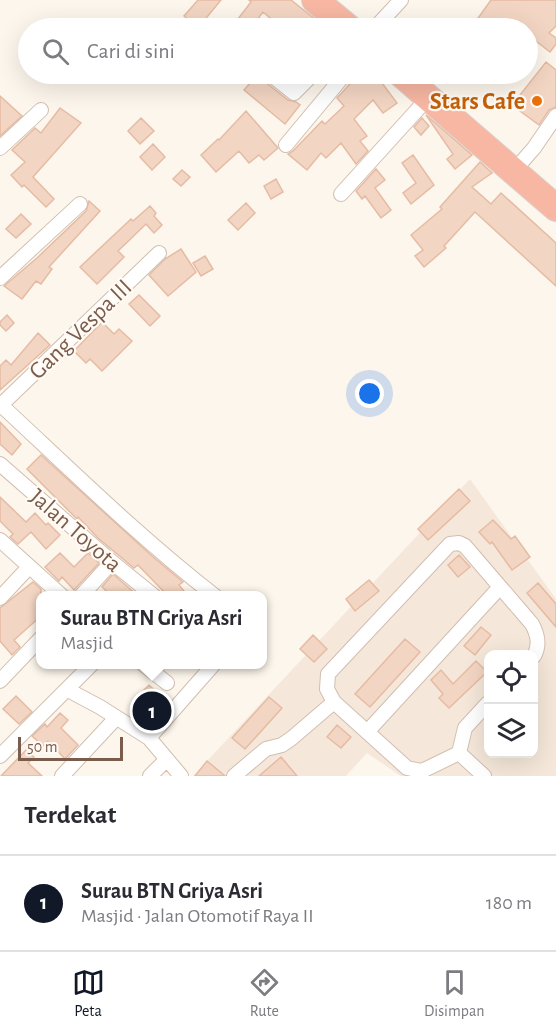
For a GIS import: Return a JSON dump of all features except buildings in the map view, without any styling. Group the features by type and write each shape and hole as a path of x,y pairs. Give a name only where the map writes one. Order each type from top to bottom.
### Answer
{"highway":[{"path":"315,0 337,18"},
{"path":"412,84 556,208"}],"street":[{"path":"384,18 401,0"},
{"path":"283,84 294,93 303,84"},
{"path":"286,145 337,84"},
{"path":"341,194 428,98"},
{"path":"0,148 41,110"},
{"path":"513,172 534,148 556,116"},
{"path":"0,278 80,204"},
{"name":"Gang Vespa III","path":"0,405 159,252"},
{"path":"0,405 114,512 209,591"},
{"name":"Jalan Toyota","path":"0,464 148,591"},
{"path":"0,540 57,591"},
{"path":"459,753 447,757 429,769 414,771 404,765 334,702 327,689 327,681 332,668 450,544 459,543 465,546 500,586 536,631 537,650"},
{"path":"86,591 112,562"},
{"path":"0,598 29,567"},
{"path":"367,732 500,586"},
{"path":"0,681 36,643"},
{"path":"0,756 87,669"},
{"path":"149,669 167,683"},
{"path":"149,738 210,669"},
{"path":"68,690 149,738 181,776"},
{"path":"234,776 266,749 282,745 292,738 334,702"},
{"path":"459,753 465,728 488,704"},
{"path":"62,776 116,718"},
{"path":"459,753 484,776"},
{"path":"150,776 166,760"}],"shaded area":[{"path":"470,479 556,599 556,776 401,776 367,753 346,776 193,776"}],"place":[{"name":"Stars Cafe","path":"537,101"},
{"name":"Surau BTN Griya Asri","path":"152,711"}]}
